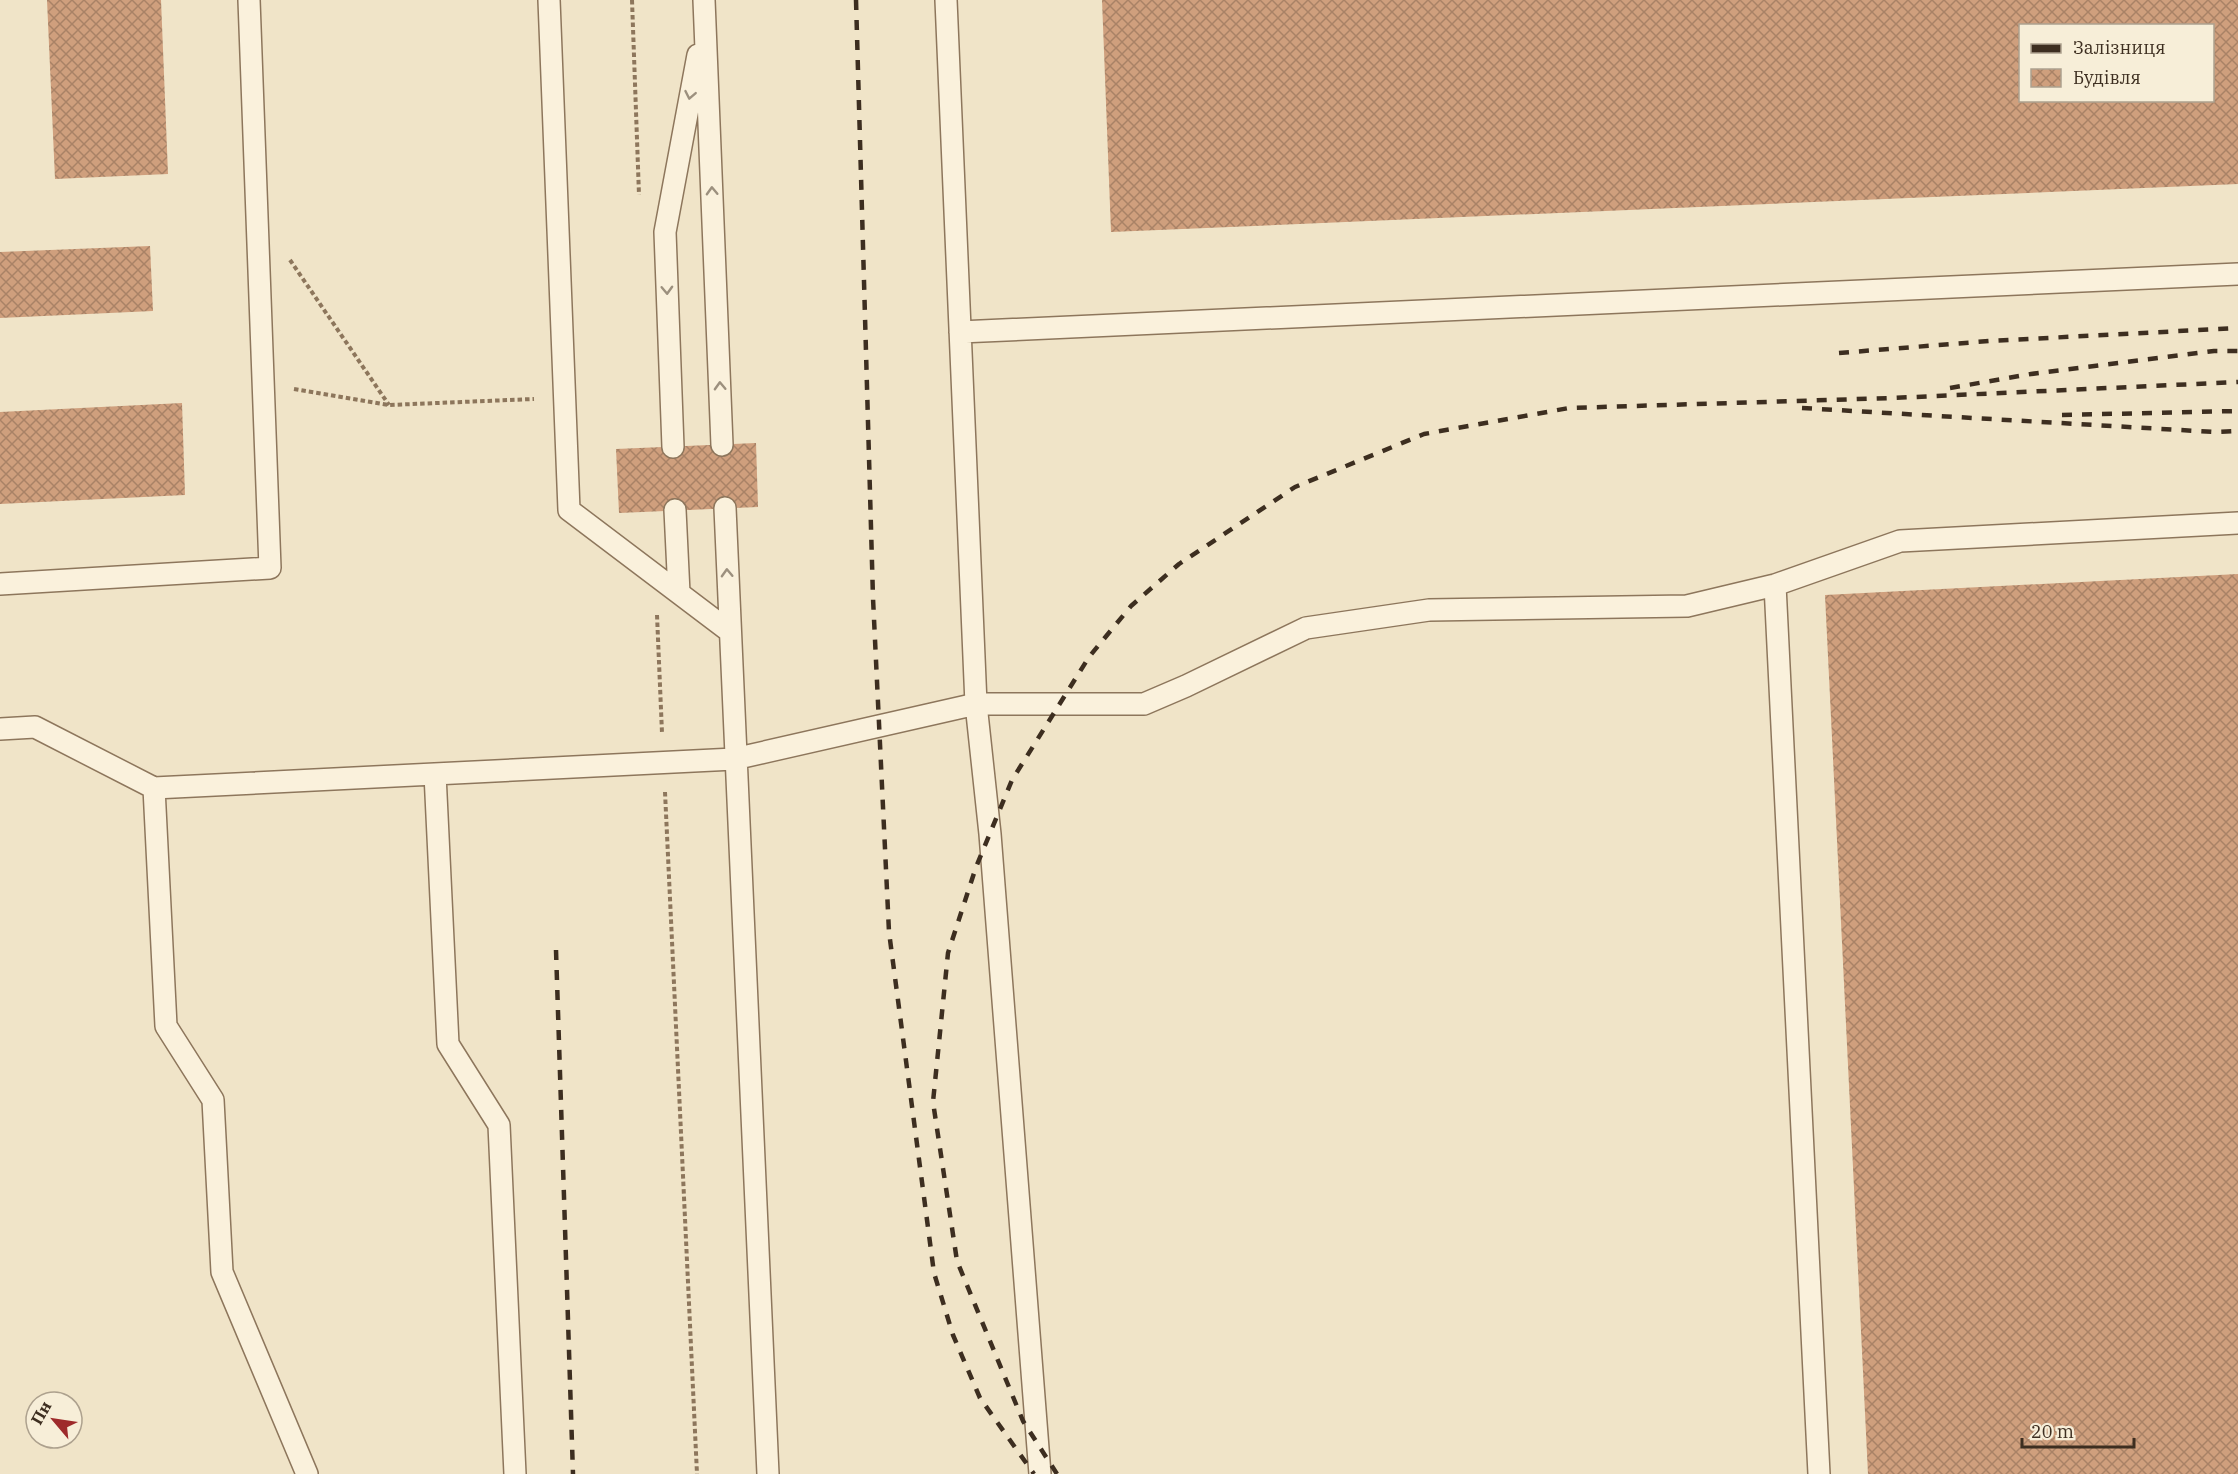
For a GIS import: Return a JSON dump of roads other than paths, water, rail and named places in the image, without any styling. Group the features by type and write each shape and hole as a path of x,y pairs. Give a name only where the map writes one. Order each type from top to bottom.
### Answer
{"lane":[{"path":"0,584 270,568 249,0"},
{"path":"549,0 569,510 729,631"},
{"path":"946,0 976,704 991,846 1040,1474"},
{"path":"705,8 722,445"},
{"path":"673,447 665,232 705,8"},
{"path":"960,332 2238,274"},
{"path":"724,508 768,1474"},
{"path":"675,510 679,593"},
{"path":"0,729 35,727 154,788 734,759 976,704 1144,704 1306,628 1429,610 1688,606 1775,585 1900,541 2238,523"},
{"path":"1775,585 1819,1474"},
{"path":"435,774 448,1044 499,1125 515,1474"},
{"path":"154,788 166,1026 213,1100 222,1272 307,1474"}],"railway":[{"path":"856,0 873,598 889,932 934,1273 953,1335 980,1398 1034,1474"},
{"path":"1839,353 1989,341 2238,328"},
{"path":"1950,388 2031,374 2214,351 2238,351"},
{"path":"1057,1474 1023,1421 957,1261 933,1102 948,953 976,867 1012,780 1089,657 1131,606 1179,564 1295,487 1424,434 1569,408 1893,398 2238,382"},
{"path":"1802,408 2214,432 2238,431"},
{"path":"2062,415 2238,411"},
{"path":"556,950 573,1474"}]}
